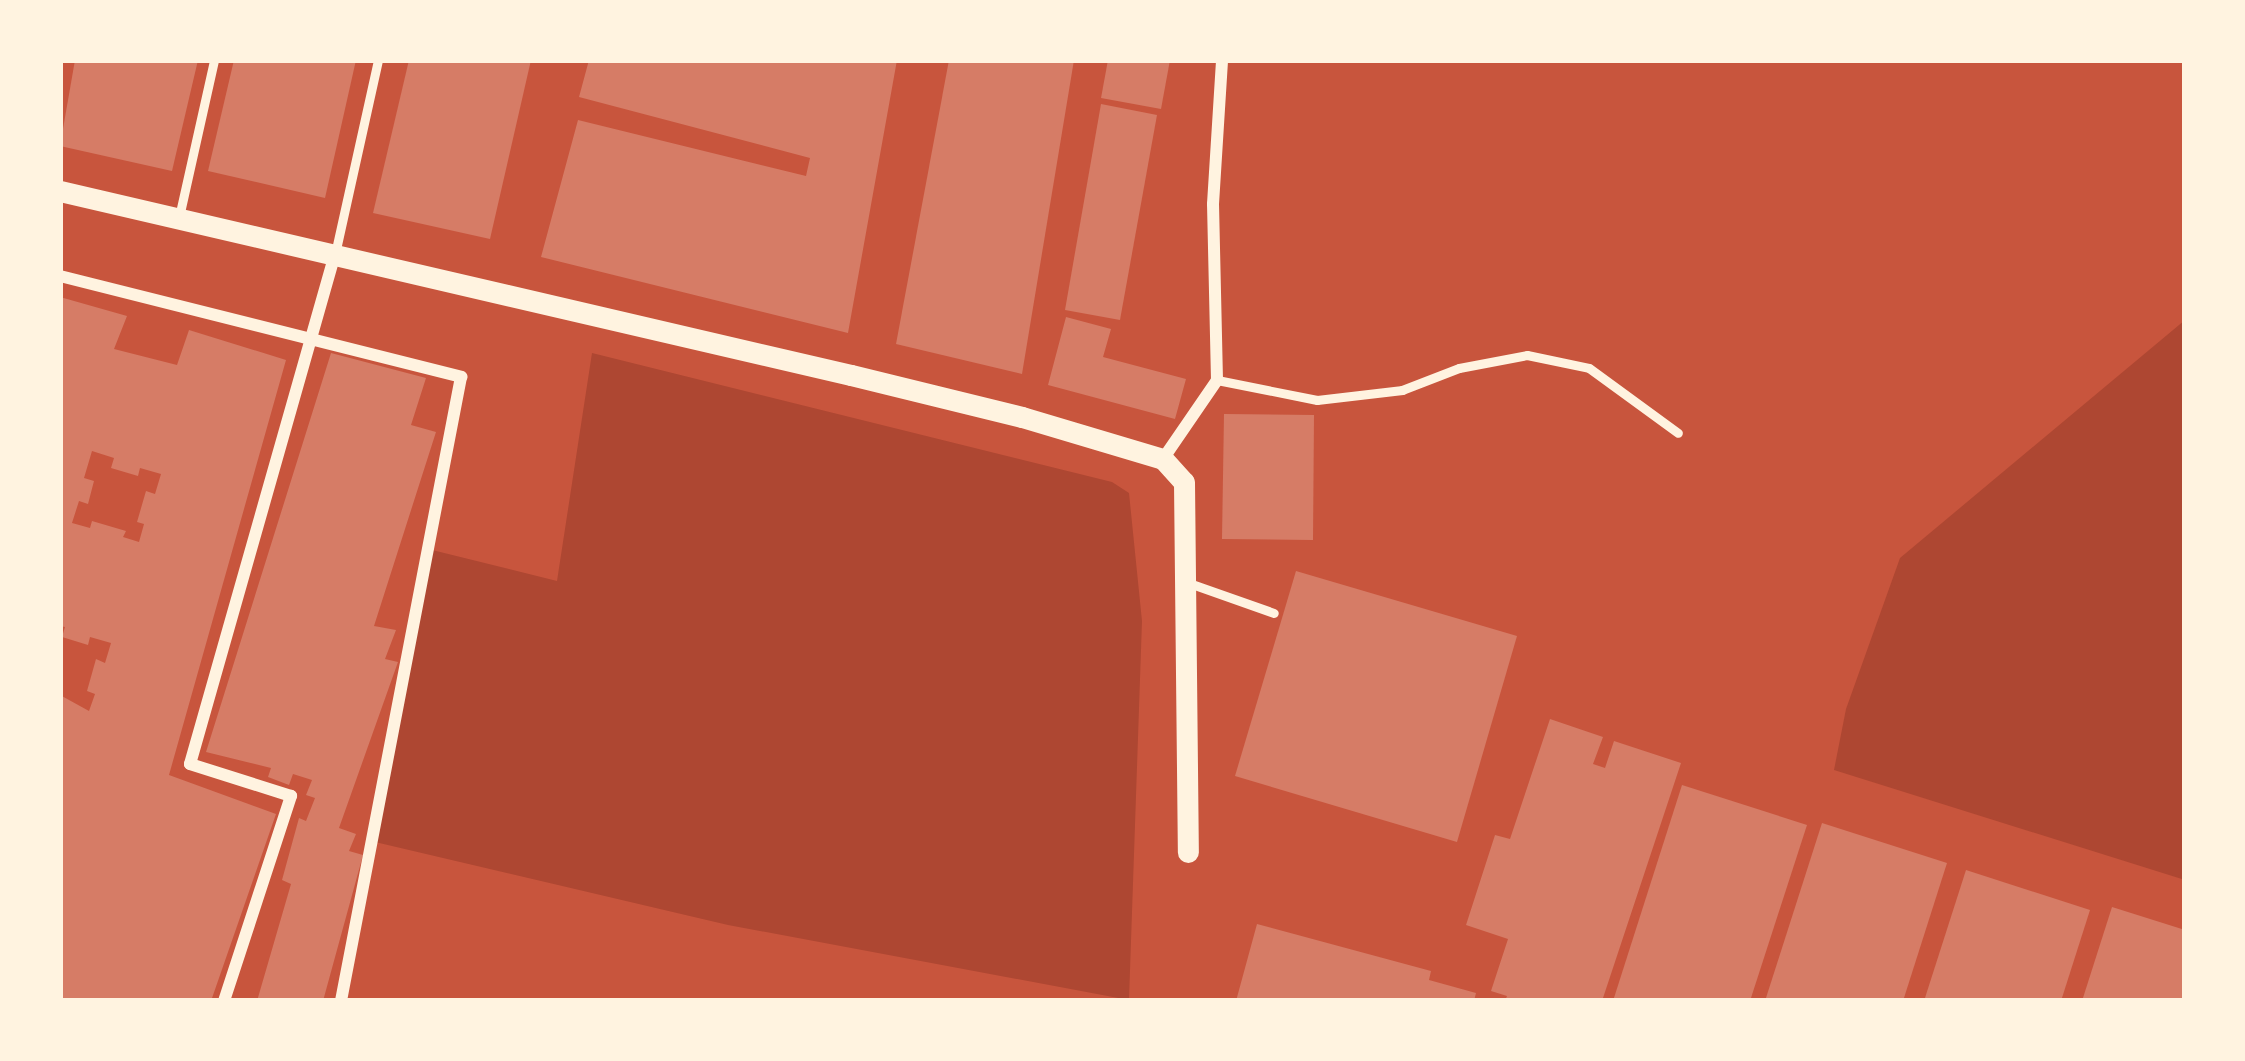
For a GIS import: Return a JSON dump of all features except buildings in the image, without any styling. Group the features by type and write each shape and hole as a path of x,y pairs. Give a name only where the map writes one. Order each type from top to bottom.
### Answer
{"street":[{"path":"1163,459 1217,380 1213,204 1222,60"},
{"path":"60,191 1022,417 1163,459 1184,482 1187,852"},
{"path":"224,1001 290,796 190,764 334,254"},
{"path":"60,276 461,377 341,1001"}],"lane":[{"path":"179,217 214,60"},
{"path":"334,254 378,60"},
{"path":"1217,380 1317,400 1402,390 1459,368 1527,355 1589,368 1678,433"},
{"path":"1186,582 1274,613"}],"shaded area":[{"path":"2185,320 2185,880 1834,770 1846,709 1900,558"},
{"path":"592,353 1112,482 1129,493 1142,621 1129,1000 728,925 375,842 424,548 557,581"}]}
